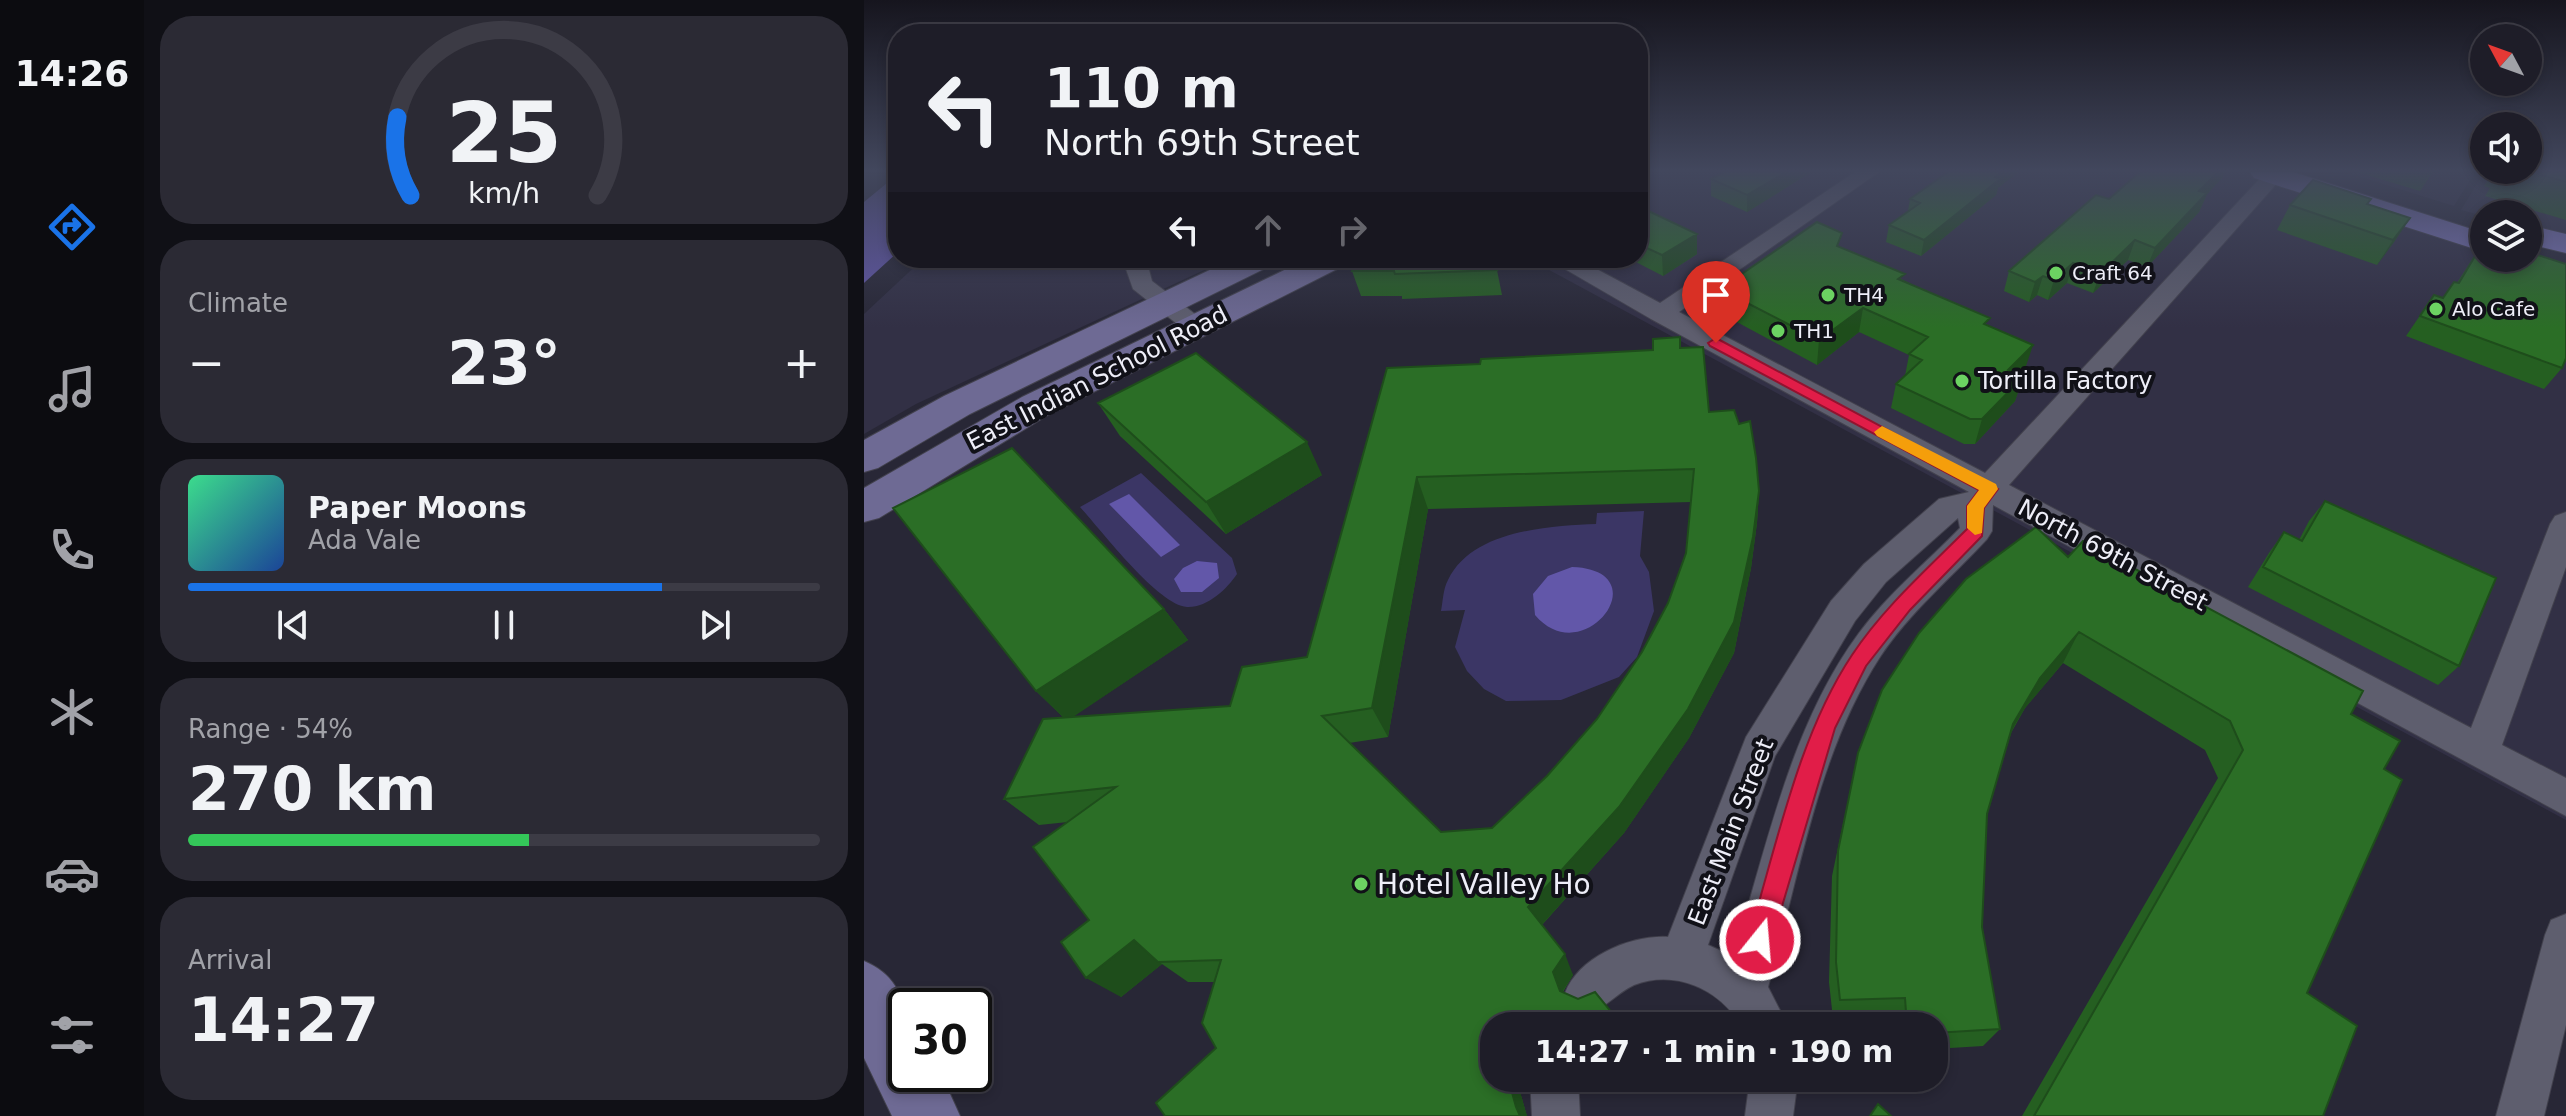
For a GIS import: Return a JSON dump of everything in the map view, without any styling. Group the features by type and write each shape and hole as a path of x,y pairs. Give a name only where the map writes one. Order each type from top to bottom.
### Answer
{"main road":[{"path":"2427,224 2470,238"},
{"path":"2542,238 2566,244"},
{"path":"2542,260 2566,267"},
{"name":"East Indian School Road","path":"864,458 957,405 1240,268"},
{"name":"East Indian School Road","path":"864,507 1035,406 1314,268"},
{"path":"864,992 927,1116"}],"street":[{"path":"1660,314 1792,224"},
{"path":"1755,1008 1824,726 1859,661 1903,605 1976,531 1982,498 2226,224"},
{"path":"1137,268 1141,284 1195,326"},
{"name":"North 69th Street","path":"1576,268 1982,498 2566,798"},
{"name":"East Main Street","path":"1682,957 1759,749 1843,611 1875,573 1950,507 1982,498"},
{"path":"2481,752 2566,524"},
{"path":"2520,1116 2566,935"},
{"path":"1587,993 1616,971 1638,963 1682,957 1716,968 1755,1008"},
{"path":"1555,1092 1556,1116"},
{"path":"1769,1116 1772,1092"}],"shaded area":[{"path":"864,224 888,224 888,261 864,283"},
{"path":"1648,224 2406,224 2470,245 2470,272 2542,271 2566,276 2566,820 1545,268 1648,268"},
{"path":"2542,224 2566,224 2566,238 2542,232"},
{"path":"913,268 1208,268 916,404 864,434 864,314"},
{"path":"1141,473 1232,558 1237,574 1209,601 1187,607 1161,594 1130,565 1080,507"},
{"path":"1129,494 1180,545 1161,557 1109,504"},
{"path":"1644,511 1640,556 1649,572 1654,611 1637,657 1619,677 1561,700 1506,701 1484,689 1467,671 1455,647 1465,610 1441,611 1446,584 1459,563 1475,550 1513,534 1596,524 1597,513"},
{"path":"1197,561 1217,563 1219,578 1202,592 1181,592 1174,579 1183,568"},
{"path":"1572,567 1598,572 1611,584 1612,599 1605,614 1592,626 1574,632 1554,630 1535,615 1533,594 1548,576"}],"building":[{"path":"1648,224 1676,224 1697,234 1662,255 1648,249"},
{"path":"1814,224 1822,224 1842,233 1837,246 1905,274 1898,279 1990,318 1984,324 2033,345 2008,370 2023,377 1982,419 1970,419 1896,384 1922,360 1909,354 1928,337 1863,308 1819,340 1720,289"},
{"path":"1890,224 1944,224 1924,240"},
{"path":"2063,224 2178,224 2155,248 2135,240 2100,274 2073,263 2054,280 2043,276 2035,282 2009,271"},
{"path":"2346,224 2405,224 2393,240"},
{"path":"2542,256 2566,264 2566,358 2562,368 2420,316 2434,295 2443,298 2454,282 2459,283 2470,265 2470,272 2542,272"},
{"path":"1353,268 1497,270 1395,274 1394,271 1352,271"},
{"path":"1680,337 1680,348 1703,347 1709,412 1734,410 1739,424 1750,421 1759,491 1753,537 1734,622 1688,709 1619,807 1528,907 1565,954 1553,972 1560,991 1578,999 1595,992 1611,1012 1480,1012 1480,1092 1512,1092 1520,1116 1165,1116 1156,1103 1216,1048 1202,1023 1221,960 1158,962 1134,940 1086,978 1061,942 1089,920 1033,847 1116,787 1004,799 1043,719 1230,706 1242,667 1307,657 1387,368 1480,364 1481,359 1653,350 1653,339","holes":["1694,469 1686,553 1668,603 1642,652 1597,719 1547,776 1492,828 1441,832 1322,716 1372,708 1417,477"]},
{"path":"1196,353 1307,442 1206,502 1098,403"},
{"path":"1012,448 1164,609 1036,691 893,508"},
{"path":"2325,501 2496,578 2459,666 2263,567 2284,532 2302,541"},
{"path":"2036,527 2068,557 2083,541 2363,691 2351,714 2400,741 2384,769 2402,780 2307,993 2357,1026 2323,1116 2034,1116 2243,750 2230,721 2079,632 2040,678 2013,724 1987,814 1982,927 2000,1029 1948,1032 1948,1012 1906,1012 1905,998 1840,1000 1836,962 1838,851 1858,753 1882,690 1919,633 1966,579"},
{"path":"1878,1104 1891,1116 1870,1116"}],"slow traffic":[{"path":"1882,432 1990,489 1975,506 1975,528"}],"place":[{"name":"Craft 64","path":"2056,273"},
{"name":"TH4","path":"1828,295"},
{"name":"Alo Cafe","path":"2436,309"},
{"name":"TH1","path":"1778,331"},
{"name":"Tortilla Factory","path":"1962,381"},
{"name":"Hotel Valley Ho","path":"1361,884"}],"route":[{"path":"1716,343 1990,489 1975,506 1976,531 1903,605 1859,661 1824,726 1760,940"}]}
